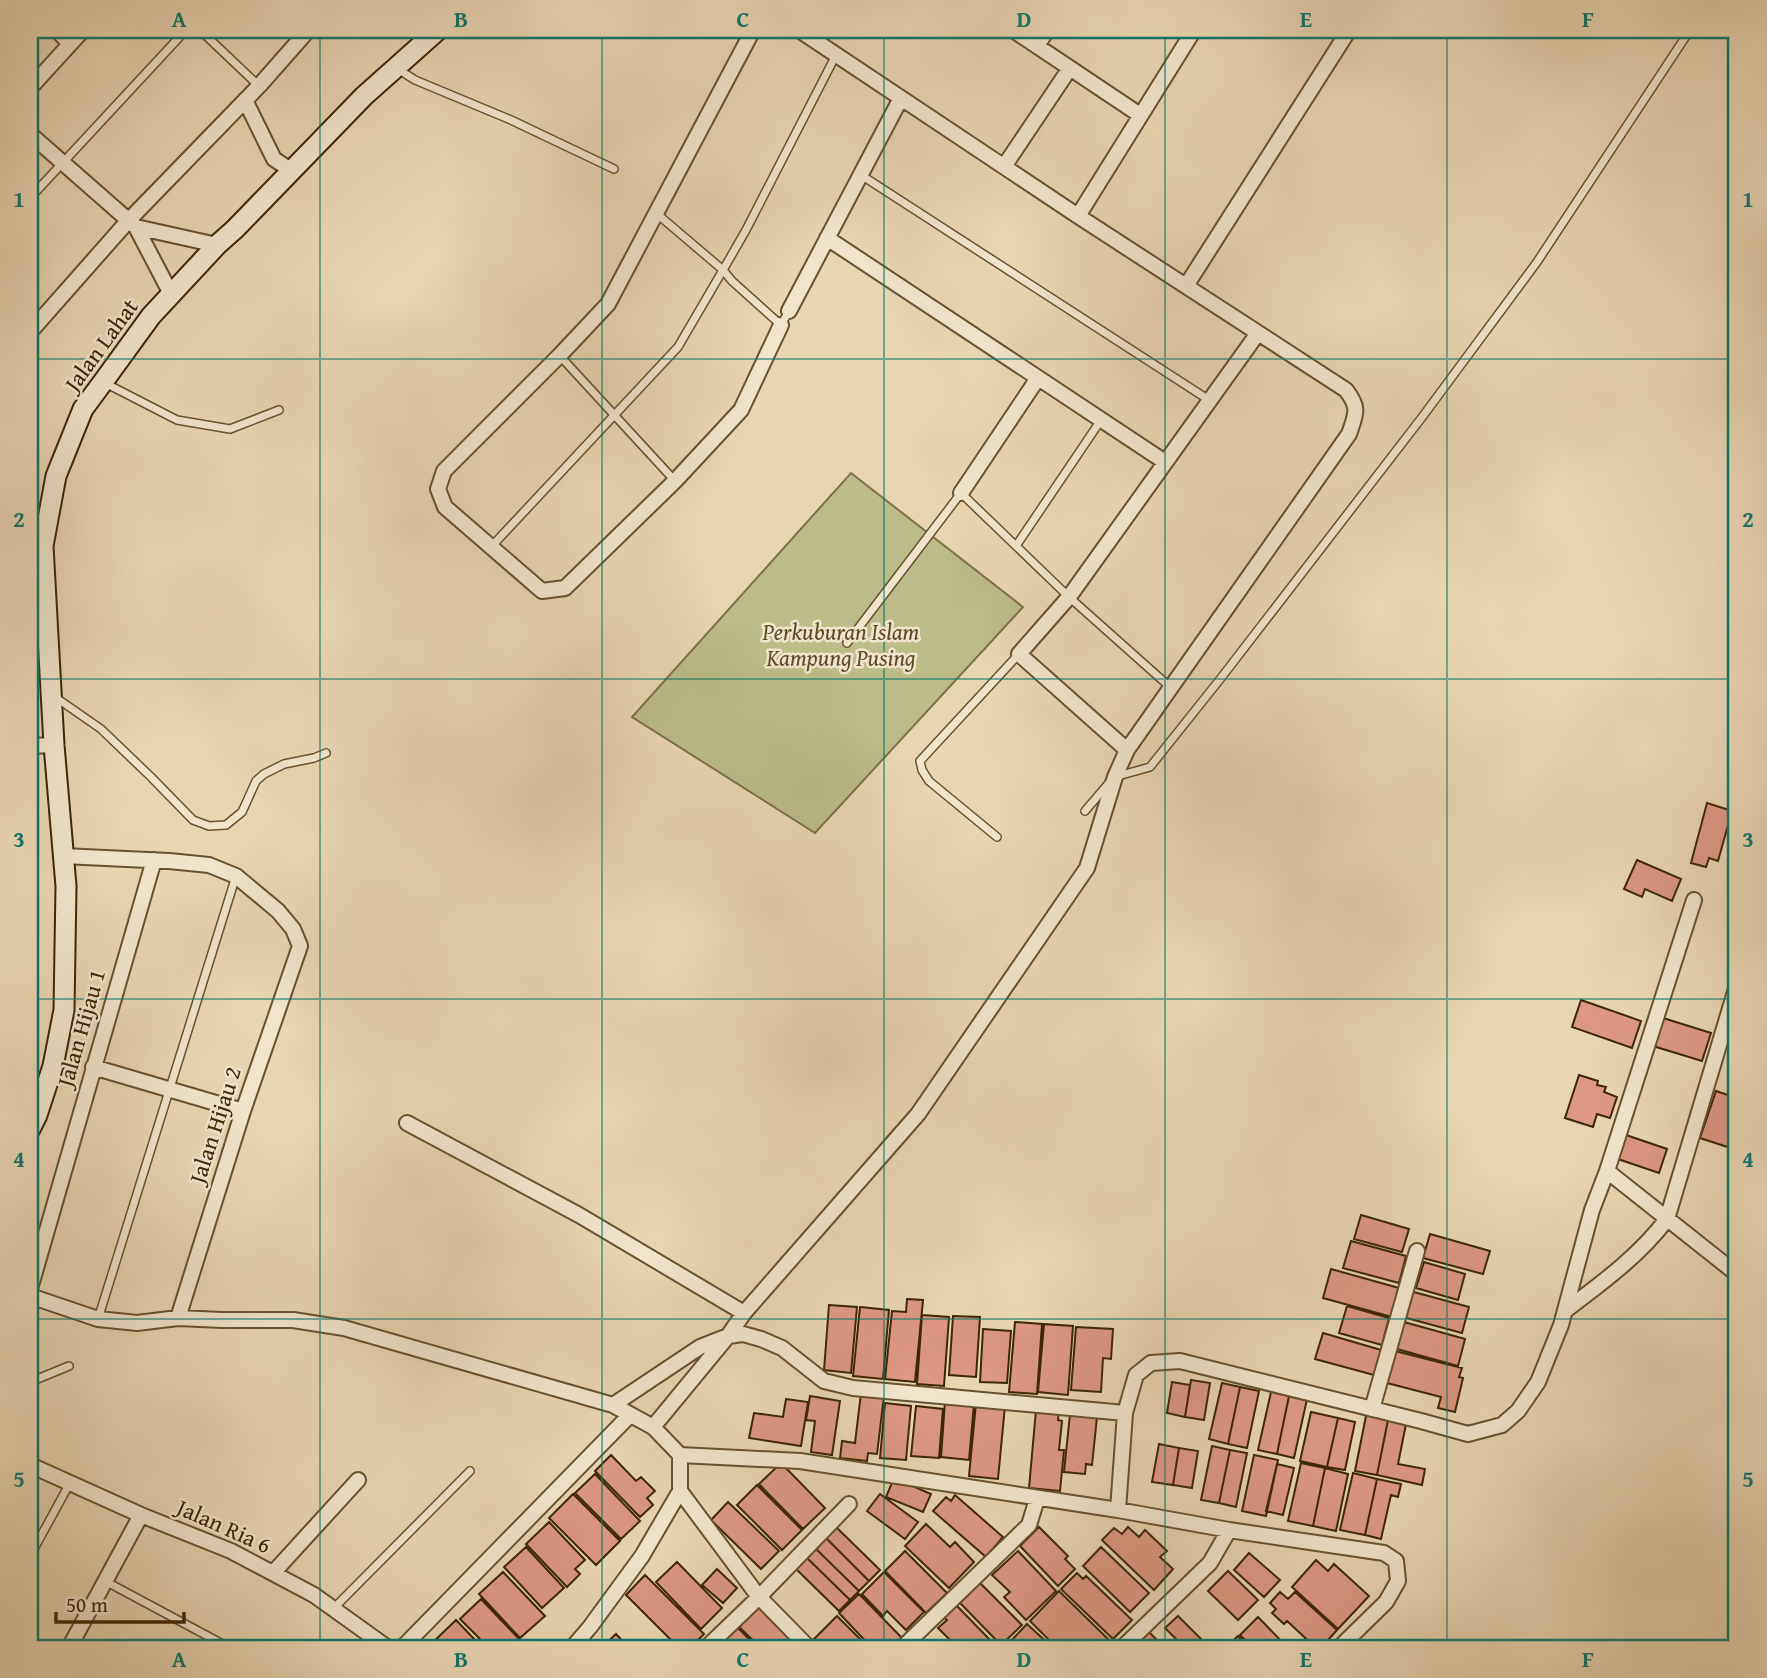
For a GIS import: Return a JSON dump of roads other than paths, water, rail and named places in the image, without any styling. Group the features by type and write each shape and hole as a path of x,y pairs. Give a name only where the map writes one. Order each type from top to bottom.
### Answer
{"main road":[{"name":"Jalan Lahat","path":"30,1129 53,1066 64,1010 66,886 54,745 43,546 55,476 83,409 151,316 364,96 438,30"}],"street":[{"path":"57,30 70,44"},
{"path":"30,88 83,30"},
{"path":"753,30 608,304 444,471 438,489 445,507 542,591 565,588 675,481 741,410 781,325"},
{"path":"653,1427 744,1313 918,1114 1087,868 1115,776 1127,750 1349,434 1356,412 1354,400 1346,390 799,30"},
{"path":"1013,30 1140,115"},
{"path":"1037,46 1047,30"},
{"path":"1078,216 1194,30"},
{"path":"1186,286 1349,30"},
{"path":"30,332 304,35"},
{"path":"1005,166 1070,68"},
{"path":"789,311 901,97"},
{"path":"245,100 274,159 292,171"},
{"path":"30,134 132,224 171,294"},
{"path":"132,224 217,245"},
{"path":"827,238 1164,462"},
{"path":"1127,750 1019,654 1069,597 1258,333"},
{"path":"961,493 1038,378"},
{"path":"30,746 54,745"},
{"path":"64,856 209,865 236,876"},
{"name":"Jalan Hijau 1","path":"30,1289 154,860"},
{"name":"Jalan Hijau 2","path":"178,1318 243,1111 300,946 293,929 278,911 236,876"},
{"path":"1118,1510 1125,1413 1136,1375 1151,1363 1180,1361 1468,1434 1502,1425 1518,1411 1538,1382 1562,1325 1592,1210 1694,900"},
{"path":"1566,1310 1612,1275 1667,1219 1737,985"},
{"path":"93,1066 243,1111"},
{"path":"407,1123 579,1215 744,1313"},
{"path":"1607,1171 1737,1274"},
{"path":"1372,1409 1417,1251"},
{"path":"30,1296 98,1319 137,1323 178,1318 293,1320 344,1328 613,1405 653,1427 680,1455 800,1461 1384,1553 1396,1561 1398,1581 1386,1602 1339,1648"},
{"path":"613,1405 700,1347 728,1336 743,1334 782,1348 824,1381 853,1388 1125,1413"},
{"path":"402,1648 630,1415"},
{"path":"572,1648 642,1556 680,1491 680,1455"},
{"name":"Jalan Ria 6","path":"30,1465 141,1515 231,1551 314,1595 388,1648"},
{"path":"273,1573 358,1480"},
{"path":"680,1491 758,1598 809,1648"},
{"path":"902,1648 1029,1525 1037,1499"},
{"path":"706,1648 849,1504"},
{"path":"70,1648 141,1515"},
{"path":"1122,1648 1210,1563 1229,1530"}],"lane":[{"path":"30,198 186,30"},
{"path":"200,30 259,86"},
{"path":"1085,811 1115,776 1150,766 1406,438 1537,262 1690,30"},
{"path":"491,547 678,347 746,230 836,54"},
{"path":"398,66 404,74 415,80 511,120 614,169"},
{"path":"861,174 1209,400"},
{"path":"656,213 723,270 781,325 789,311"},
{"path":"559,355 675,481"},
{"path":"103,382 177,420 230,429 279,410"},
{"path":"1016,546 1101,420"},
{"path":"847,643 961,493 1069,597 1170,687"},
{"path":"997,837 929,781 920,761 1019,654"},
{"path":"51,695 101,729 151,776 192,820 209,826 226,825 242,812 257,781 264,774 284,764 327,753"},
{"path":"98,1319 236,876"},
{"path":"30,1382 69,1366"},
{"path":"333,1609 470,1471"},
{"path":"30,1556 70,1483"},
{"path":"105,1581 230,1648"}],"park label":[{"name":"Perkuburan Islam Kampung Pusing","path":"841,645"}]}
